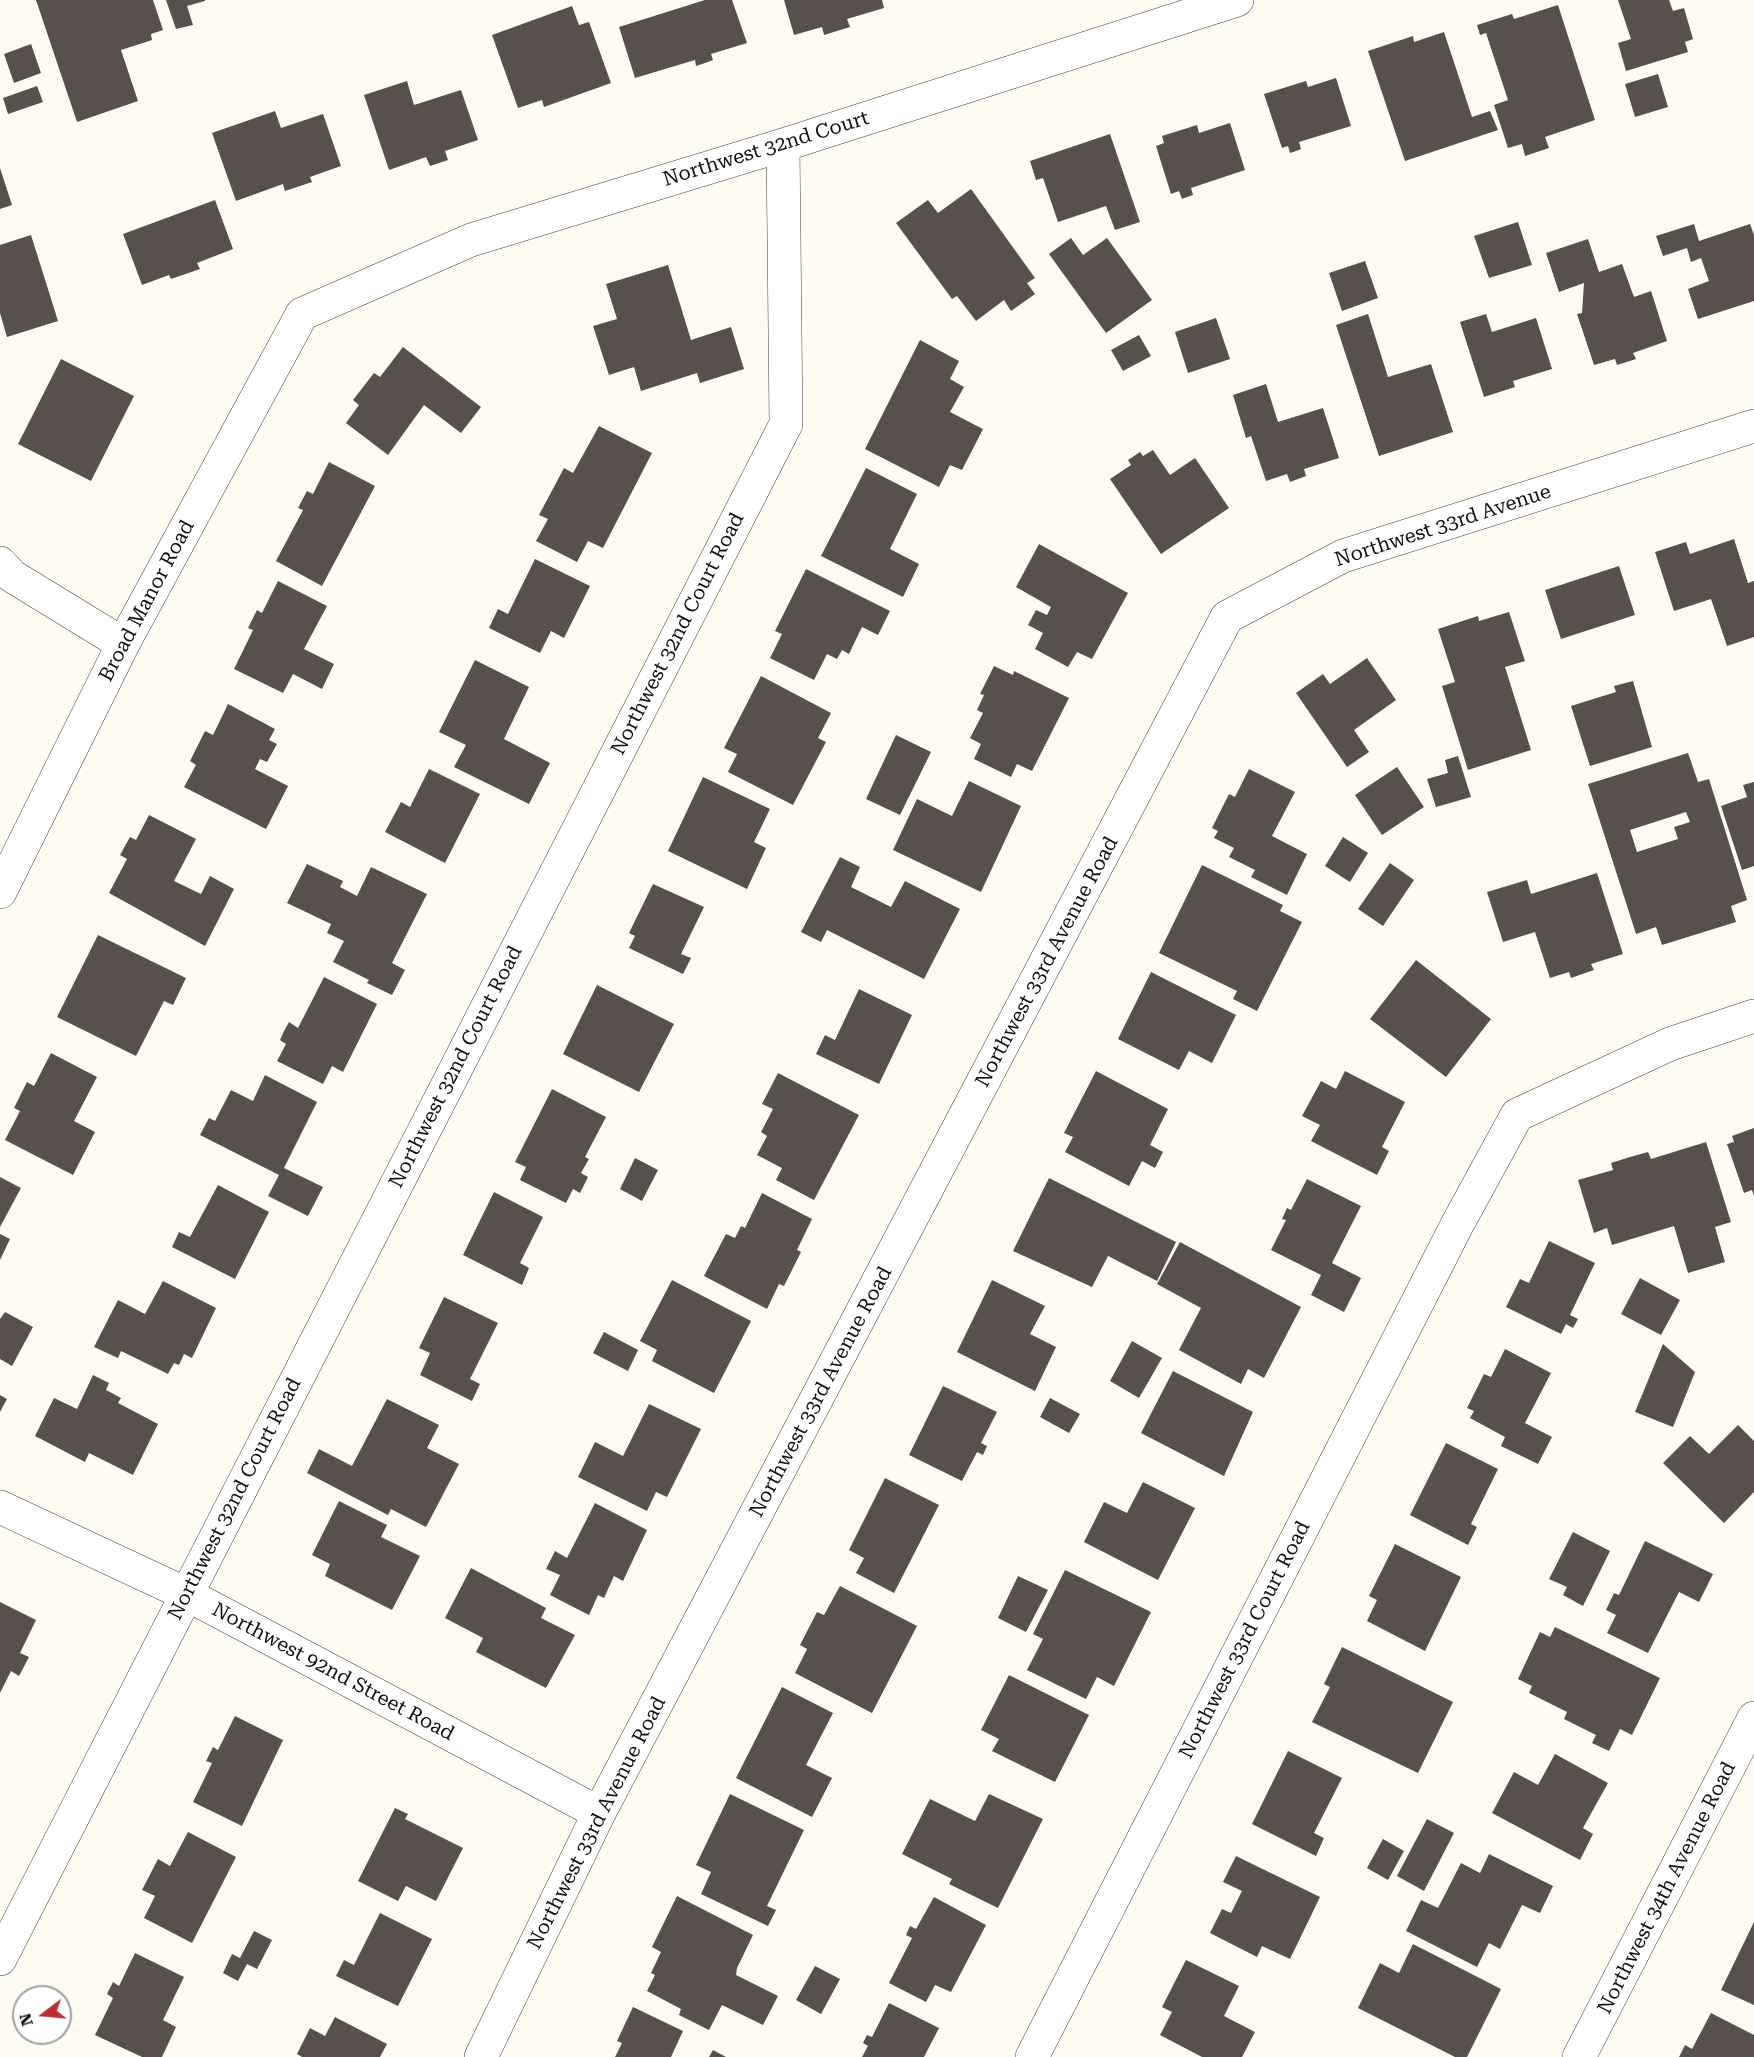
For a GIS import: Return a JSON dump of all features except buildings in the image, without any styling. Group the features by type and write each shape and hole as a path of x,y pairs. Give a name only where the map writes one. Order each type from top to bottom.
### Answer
{"street":[{"name":"Northwest 32nd Court","path":"302,315 471,240 783,145 1237,0"},
{"name":"Northwest 32nd Court Road","path":"0,1959 786,424 783,145"},
{"name":"Broad Manor Road","path":"0,892 123,644 302,315"},
{"name":"Northwest 33rd Avenue","path":"1169,731 1227,617 1343,556 1754,426"},
{"path":"0,563 12,576 123,644"},
{"name":"Northwest 33rd Avenue Road","path":"481,2057 599,1813 1169,731"},
{"name":"Northwest 33rd Court Road","path":"1032,2057 1458,1223 1517,1115 1670,1044 1754,1016"},
{"name":"Northwest 92nd Street Road","path":"0,1507 186,1594 599,1813"},
{"name":"Northwest 34th Avenue Road","path":"1579,2057 1754,1718"}]}
